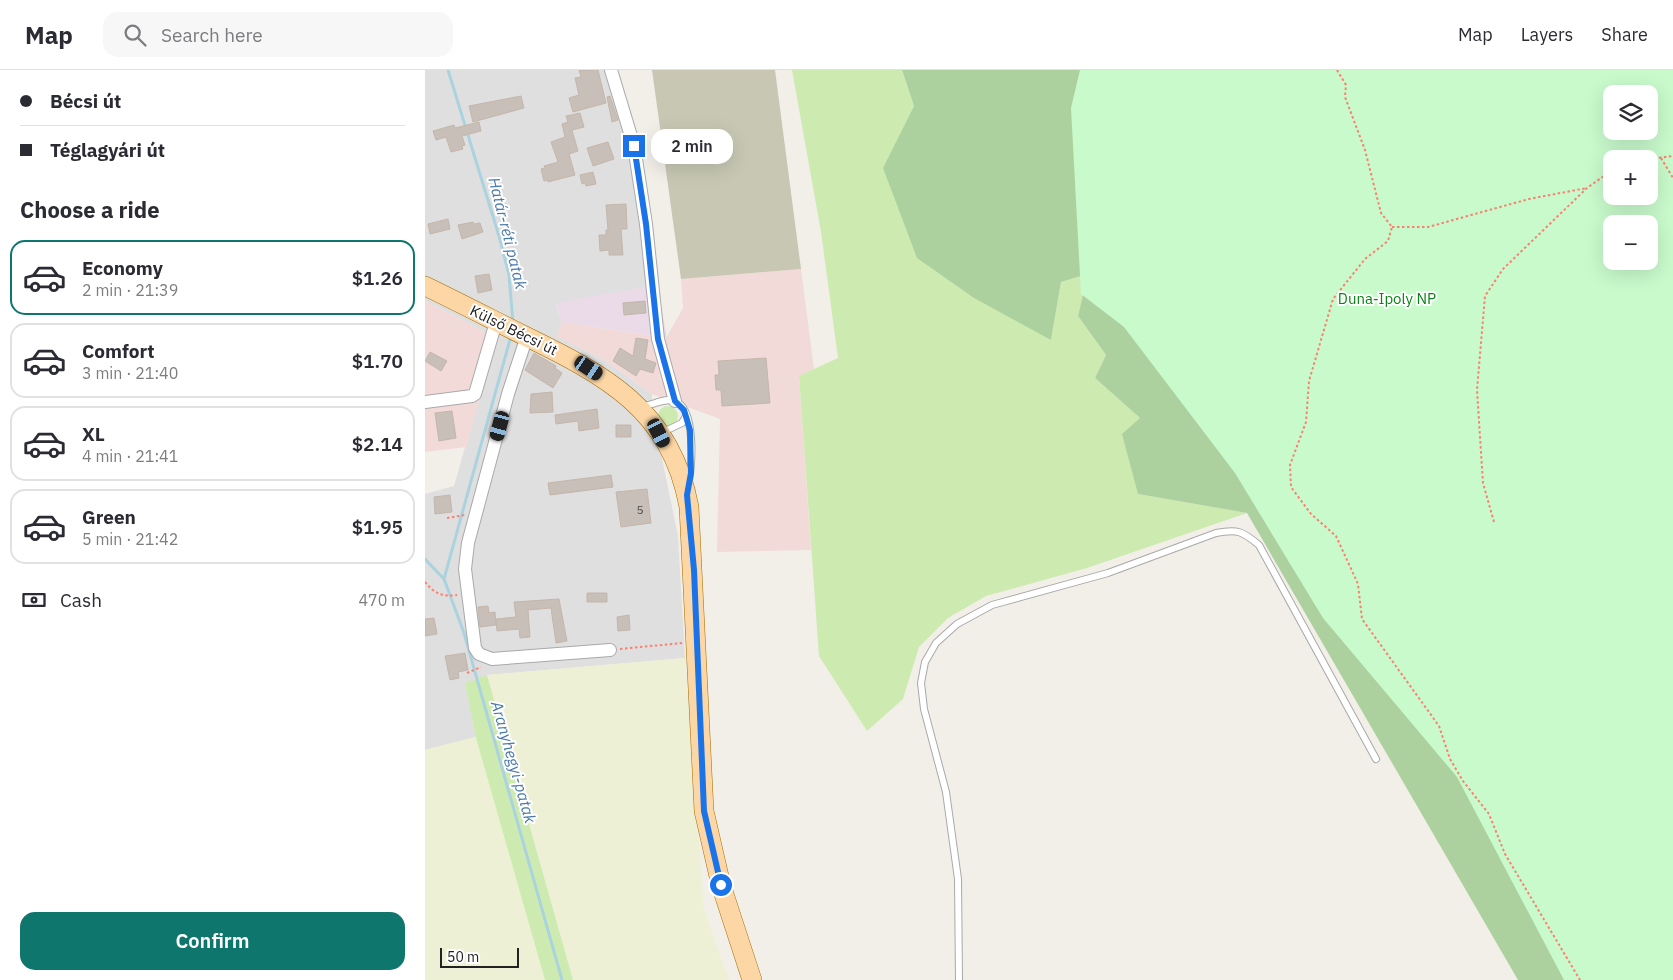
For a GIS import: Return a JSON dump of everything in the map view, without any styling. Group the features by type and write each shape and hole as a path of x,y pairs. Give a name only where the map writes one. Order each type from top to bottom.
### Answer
{"main road":[{"name":"Külső Bécsi út","path":"425,286 589,368 645,409 674,461 687,495 694,570 704,811 721,885 752,980"}],"street":[{"path":"611,70 634,146 646,224 658,339 675,401"},
{"path":"425,402 472,396 475,394 496,322"},
{"path":"527,336 508,394 468,543 465,569 475,648 479,654 492,660 610,650"}],"lane":[{"path":"645,409 668,400 675,401 681,405 687,416 691,452 687,495"},
{"path":"659,433 675,428 683,423 687,416"},
{"path":"959,980 958,879 946,792 924,709 921,683 925,662 936,643 957,624 992,605 1108,573 1216,533 1232,530 1245,532 1259,545 1376,759"}],"path":[{"path":"1337,70 1346,85 1345,97 1365,150 1381,213 1392,227"},
{"path":"1658,158 1673,156"},
{"path":"1661,158 1673,178"},
{"path":"1494,522 1483,483 1477,390 1485,296 1503,269 1587,188 1603,177"},
{"path":"1392,227 1428,227 1529,199 1587,188"},
{"path":"1392,227 1388,241 1365,259 1333,299 1309,381 1307,422 1290,465 1291,488 1311,514 1336,536 1359,584 1362,619 1439,726 1450,759 1463,781 1489,814 1505,854 1580,980"},
{"path":"447,518 468,515"},
{"path":"425,582 433,592 445,597 457,595"},
{"path":"610,650 696,642"},
{"path":"467,673 479,670"}],"shaded area":[{"path":"425,70 610,70 614,77 657,285 556,304 562,322 558,336 606,361 652,394 652,410 678,536 685,658 487,675 466,683 476,737 425,750 425,494 454,486 496,338 425,301"},
{"path":"652,70 775,70 801,269 681,279"},
{"path":"801,269 814,369 799,376 811,550 717,552 720,419 652,394 606,361 557,336 562,322 666,338 683,308 681,279"},
{"path":"657,285 667,338 562,322 556,303"},
{"path":"425,301 496,338 466,447 425,452"},
{"path":"685,658 704,909 729,980 573,980 487,675"},
{"path":"476,737 545,980 425,980 425,750"}],"green space":[{"path":"792,70 902,70 914,106 884,168 1051,340 1061,282 1089,274 1078,316 1106,355 1095,378 1140,418 1138,494 1247,513 1087,568 986,596 948,618 919,647 903,699 867,731 819,656 799,376 838,358 821,232"},
{"name":"Duna-Ipoly NP","path":"902,70 1588,70 1603,110 1603,140 1611,140 1611,150 1603,150 1603,205 1658,205 1658,157 1673,153 1673,980 1518,980 1247,513 1138,494 1122,434 1140,418 1095,378 1106,355 1078,316 1088,274 1061,282 1051,340 974,298 917,258 883,168 914,106"},
{"name":"Duna-Ipoly NP","path":"1080,70 1673,70 1673,980 1564,980 1457,777 1323,618 1235,473 1124,327 1081,294 1071,108"},
{"path":"664,406 672,406 678,412 678,420 672,426 664,426 658,420 658,412"},
{"path":"487,675 573,980 545,980 476,738 465,683"}],"building":[{"path":"579,70 598,70 606,103 573,112 569,98 579,95 575,78 581,77"},
{"path":"521,96 524,108 473,122 469,106"},
{"path":"610,96 618,120 612,122 607,97"},
{"path":"580,113 584,127 572,130 578,151 569,154 575,175 548,182 548,180 544,181 541,169 545,168 544,166 558,162 551,142 565,137 562,124 568,122 566,116"},
{"path":"479,122 481,131 462,136 465,145 462,146 463,149 451,152 446,137 436,140 433,131 454,125 455,128"},
{"path":"608,142 614,159 593,166 587,148"},
{"path":"593,172 596,184 586,186 585,183 582,184 580,175"},
{"path":"626,204 627,229 621,229 623,255 609,255 609,250 600,251 599,235 606,235 606,230 608,230 606,205"},
{"path":"448,219 450,229 430,234 428,224"},
{"path":"473,222 474,224 480,223 483,232 462,239 458,225"},
{"path":"489,274 492,290 478,293 475,276"},
{"path":"645,301 646,313 624,315 623,303"},
{"path":"636,338 648,340 645,359 656,363 653,373 640,369 636,376 613,361 620,348 633,356"},
{"path":"430,352 447,361 441,371 425,361"},
{"path":"534,353 556,366 555,368 562,373 553,388 525,370"},
{"path":"766,358 770,403 722,406 721,390 716,390 715,375 719,375 718,361"},
{"path":"552,392 553,412 530,413 531,394"},
{"path":"597,409 599,428 579,431 578,421 556,424 555,415"},
{"path":"452,411 456,438 439,441 435,413"},
{"path":"616,425 631,425 631,437 616,437"},
{"path":"611,475 613,487 550,495 548,483"},
{"path":"647,489 651,523 621,527 616,492"},
{"path":"450,495 452,512 435,514 434,497"},
{"path":"587,593 607,593 607,602 587,602"},
{"path":"559,599 567,641 556,643 551,608 528,610 530,637 520,638 519,629 497,631 496,619 516,617 514,602"},
{"path":"488,606 489,613 495,612 496,625 480,627 478,607"},
{"path":"629,615 630,630 618,631 617,617"},
{"path":"434,618 437,634 425,636 425,619"},
{"path":"465,653 468,670 458,672 459,678 450,680 445,656"}],"waterway":[{"name":"Határ-réti patak","path":"448,70 499,236 509,275 513,323"},
{"name":"Határ-réti patak","path":"444,579 511,336"},
{"name":"Aranyhegyi-patak","path":"425,559 444,579 464,633 562,980"}],"route":[{"path":"634,146 646,224 658,339 675,401 684,410 690,430 691,473 687,495 694,570 704,811 721,885"}]}
